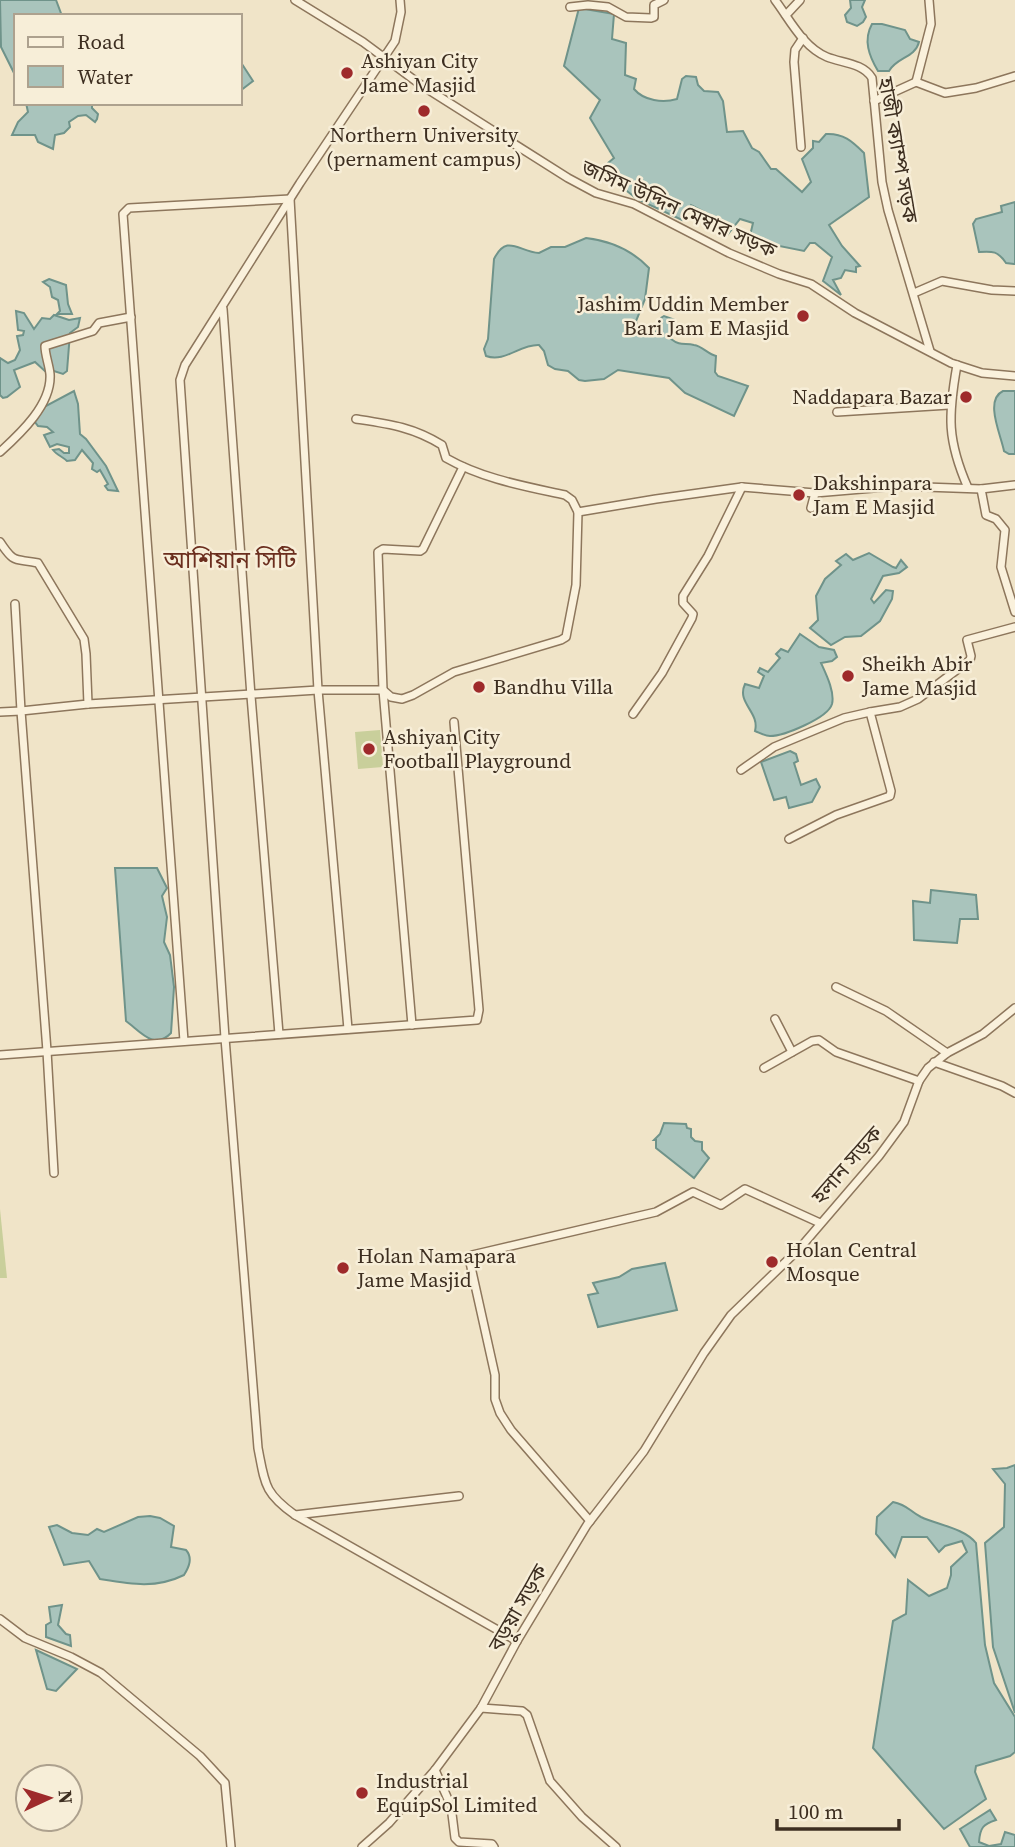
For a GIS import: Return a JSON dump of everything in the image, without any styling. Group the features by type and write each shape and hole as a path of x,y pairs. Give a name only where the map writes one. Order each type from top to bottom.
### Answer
{"street":[{"name":"জসিম উদ্দিন মেম্বার সড়ক","path":"295,0 363,42 421,85 596,193 634,204 729,253 811,284 855,313 957,365 982,373 1015,376"},
{"path":"401,0 395,41 185,365 180,380 225,1038 258,1448 267,1488 281,1506 295,1515 517,1641"},
{"path":"570,7 608,7 626,17 651,18 654,17 654,5 664,0"},
{"name":"হাজী ক্যাম্প সড়ক","path":"775,0 803,38 826,57 860,67 870,74 882,182 930,351"},
{"path":"786,15 800,0"},
{"path":"916,82 930,24 929,0"},
{"path":"801,147 794,62 795,50 803,38"},
{"path":"874,101 916,82 945,93 976,88 1015,76"},
{"path":"184,1041 123,214 126,210 290,200"},
{"path":"290,200 318,690 348,1029"},
{"path":"914,293 942,281 1015,292"},
{"path":"223,308 279,1034"},
{"path":"0,452 26,429 30,418 49,392 50,372 45,346 93,331 99,323 131,317"},
{"path":"957,365 949,405 949,421 958,464 968,488"},
{"path":"837,412 949,405"},
{"path":"0,712 318,690 383,690 391,697 402,699 454,672 566,637 576,585 578,512 572,500 565,495 508,483 463,467 446,458 442,445 405,427 356,419"},
{"path":"412,1025 383,690 378,552 383,549 423,549 463,467"},
{"path":"578,512 743,487 814,493 897,486 981,489 1015,485"},
{"path":"633,715 662,673 692,618 693,614 683,603 683,596 708,556 743,487"},
{"path":"981,489 986,515 996,519 1005,530 1002,567 1015,612"},
{"path":"811,508 814,493"},
{"path":"0,542 7,553 18,562 37,563 84,639 88,704"},
{"path":"15,604 54,1173"},
{"path":"741,770 774,747 844,718 900,707 918,699 970,660 967,640 1015,627"},
{"path":"789,839 836,815 890,796 891,791 870,712"},
{"path":"0,1055 477,1020 454,722"},
{"path":"835,987 886,1011 947,1053"},
{"name":"হলান সড়ক","path":"704,1353 731,1315 800,1248 899,1130 919,1081 933,1062 983,1034 1015,1008"},
{"path":"775,1019 792,1052"},
{"path":"764,1068 812,1041 819,1040 836,1052 919,1081"},
{"path":"933,1062 1015,1093"},
{"path":"590,1521 511,1430 500,1413 495,1399 495,1375 470,1258 476,1254 656,1212 693,1192 721,1205 745,1189 820,1223"},
{"name":"বড়ুয়া সড়ক","path":"362,1847 389,1823 435,1770 481,1708 517,1641 590,1521 644,1451 704,1353"},
{"path":"295,1515 459,1496"},
{"path":"0,1619 24,1638 71,1657 101,1673 200,1756 225,1783 231,1847"},
{"path":"481,1708 522,1711 527,1715 550,1781 582,1817 616,1847"},
{"path":"435,1770 450,1806 455,1838 459,1842 492,1844 494,1847"}],"green space":[{"name":"Ashiyan City Football Playground","path":"380,730 383,767 358,769 355,732"},
{"path":"0,1209 7,1278 0,1278"}],"water":[{"path":"0,0 56,0 61,14 14,14 14,73 1,47"},
{"path":"850,0 865,0 862,7 866,17 857,26 847,22 845,15 851,8"},
{"path":"579,8 614,14 612,39 626,43 625,75 636,79 634,89 638,93 654,100 677,99 682,79 686,76 696,77 698,85 704,91 718,92 723,101 727,132 743,131 752,148 759,152 771,169 776,169 802,192 811,182 802,159 813,148 813,141 819,142 826,134 842,136 864,153 869,197 829,225 842,246 860,266 856,267 856,272 845,270 841,278 833,280 841,295 823,281 832,257 815,243 810,243 804,251 749,240 753,223 740,219 728,234 722,221 691,205 682,220 637,199 608,176 608,163 614,158 590,118 600,100 564,66"},
{"path":"872,24 905,30 910,39 919,42 917,47 889,71 878,71 868,48"},
{"path":"242,64 253,81 242,89"},
{"path":"26,105 92,105 98,114 95,122 86,115 78,116 69,122 70,127 64,133 55,135 53,149 38,142 35,135 12,135 18,122 28,112"},
{"path":"1015,202 1014,264 1006,263 995,253 979,252 973,224 976,219 1002,212 1001,206"},
{"path":"586,238 621,247 649,268 645,299 636,321 638,330 655,335 661,318 664,316 675,320 671,339 697,346 716,356 715,372 718,376 748,386 734,416 685,393 669,378 618,370 604,379 579,380 568,371 548,365 539,345 525,347 500,357 486,356 484,349 488,339 494,259 499,251 509,245 539,253 551,247 565,247"},
{"path":"49,279 66,285 72,314 57,314 60,311 58,300 52,297 50,287 43,282"},
{"path":"16,311 24,313 34,329 42,318 50,319 54,315 69,320 80,318 78,327 70,333 67,371 63,374 54,371 47,373 35,362 14,370 20,387 3,398 0,395 0,358 8,363 15,360 20,350 17,336 23,335 24,331 18,330"},
{"path":"74,391 78,404 80,434 106,466 118,491 108,490 105,486 108,484 100,470 97,472 92,469 93,463 82,450 75,460 67,461 56,453 53,450 69,453 69,447 57,444 50,447 44,435 53,432 47,427 38,426 32,418 42,408"},
{"path":"1003,391 1015,391 1015,454 1004,451 995,418 995,402"},
{"path":"869,553 893,567 896,568 901,560 907,567 899,573 883,576 871,599 874,603 886,590 893,591 892,599 880,621 861,636 845,637 831,645 810,628 818,620 816,596 825,579 841,565 836,561 846,554 853,560"},
{"path":"800,634 819,647 834,650 837,657 821,663 831,689 832,704 823,715 795,730 764,735 755,731 754,718 743,697 745,684 759,688 764,676 758,672 760,668 768,672 780,658 776,654 781,649 788,652"},
{"path":"790,751 796,754 798,761 794,763 801,785 816,779 820,787 812,802 789,808 786,797 774,800 761,762"},
{"path":"115,868 157,868 167,888 162,896 167,917 164,942 170,955 174,987 171,1033 159,1040 147,1038 126,1021"},
{"path":"931,890 976,895 978,919 960,919 957,943 914,940 913,901 930,903"},
{"path":"664,1123 686,1124 687,1128 691,1129 691,1137 702,1142 702,1150 709,1158 694,1178 656,1148 654,1140 660,1134"},
{"path":"665,1263 677,1310 598,1327 588,1295 598,1293 593,1283 619,1277 632,1269"},
{"path":"1015,1465 1015,1713 993,1647 985,1543 1004,1527 1005,1484 993,1469"},
{"path":"893,1502 905,1506 921,1517 958,1530 976,1543 985,1645 994,1683 1015,1717 1015,1752 976,1766 975,1772 986,1799 944,1829 873,1748 893,1621 906,1614 908,1580 929,1596 947,1588 951,1567 967,1552 962,1541 945,1546 939,1552 927,1537 902,1537 895,1557 876,1534 877,1517"},
{"path":"150,1516 174,1526 171,1547 186,1550 190,1559 184,1575 153,1584 100,1579 89,1561 64,1565 49,1527 57,1525 72,1533 88,1535 97,1529 104,1532 138,1517"},
{"path":"62,1605 58,1625 70,1635 71,1646 46,1637 46,1625 51,1622 49,1607"},
{"path":"36,1650 77,1669 56,1691 47,1689"},
{"path":"990,1810 996,1820 983,1827 979,1842 989,1846 1001,1844 1005,1832 1015,1835 1015,1847 970,1847 960,1829"}],"place":[{"name":"Ashiyan City Jame Masjid","path":"347,73"},
{"name":"Northern University (pernament campus)","path":"424,111"},
{"name":"Jashim Uddin Member Bari Jam E Masjid","path":"803,316"},
{"name":"Naddapara Bazar","path":"966,397"},
{"name":"Dakshinpara Jam E Masjid","path":"799,495"},
{"name":"Sheikh Abir Jame Masjid","path":"848,676"},
{"name":"Bandhu Villa","path":"479,687"},
{"name":"Ashiyan City Football Playground","path":"369,749"},
{"name":"Holan Central Mosque","path":"772,1262"},
{"name":"Holan Namapara Jame Masjid","path":"343,1268"},
{"name":"Industrial EquipSol Limited","path":"362,1793"}],"district":[{"name":"আশিয়ান সিটি","path":"230,560"}]}
